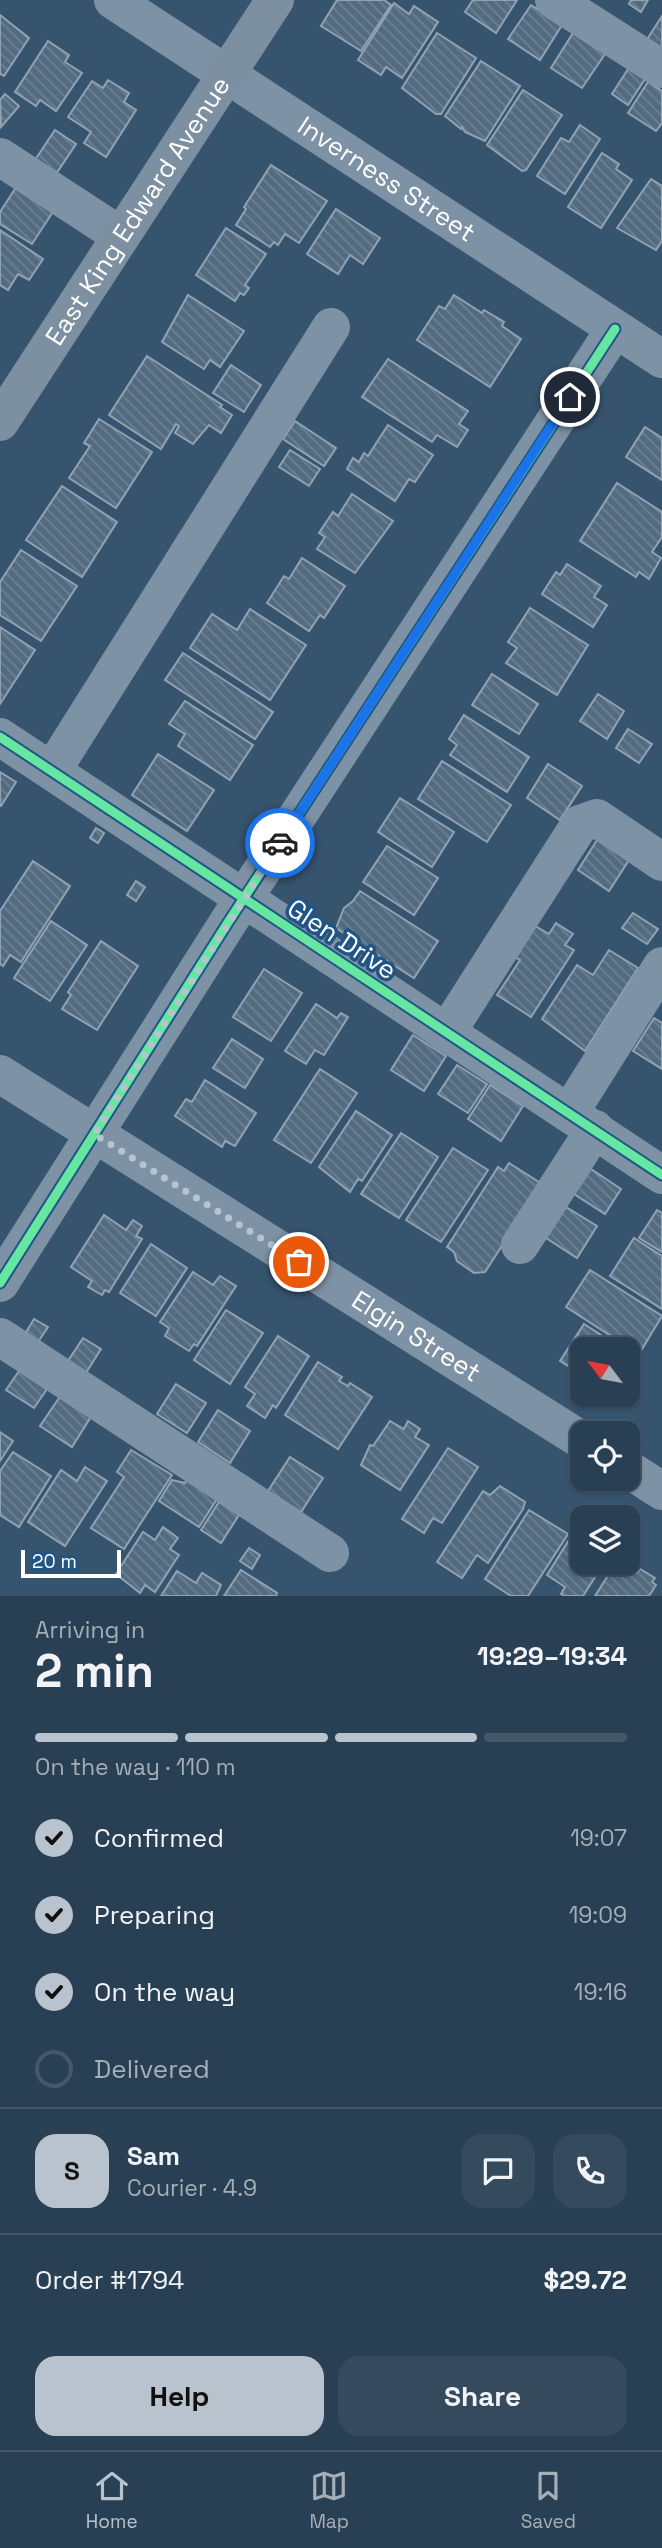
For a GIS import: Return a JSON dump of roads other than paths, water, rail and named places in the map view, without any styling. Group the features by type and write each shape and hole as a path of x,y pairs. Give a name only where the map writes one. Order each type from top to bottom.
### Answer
{"main road":[{"name":"East King Edward Avenue","path":"0,422 275,0"}],"street":[{"name":"Inverness Street","path":"113,0 225,76 662,359"},
{"path":"554,0 602,13 662,69"},
{"path":"0,157 121,236"},
{"path":"52,771 331,327"},
{"path":"0,1283 244,899 615,329"},
{"name":"Glen Drive","path":"0,737 583,1120 662,1175"},
{"path":"447,1032 580,824 597,818 662,862"},
{"path":"520,1245 662,966"},
{"name":"Elgin Street","path":"0,1074 570,1433"},
{"path":"0,1337 330,1553"}]}
